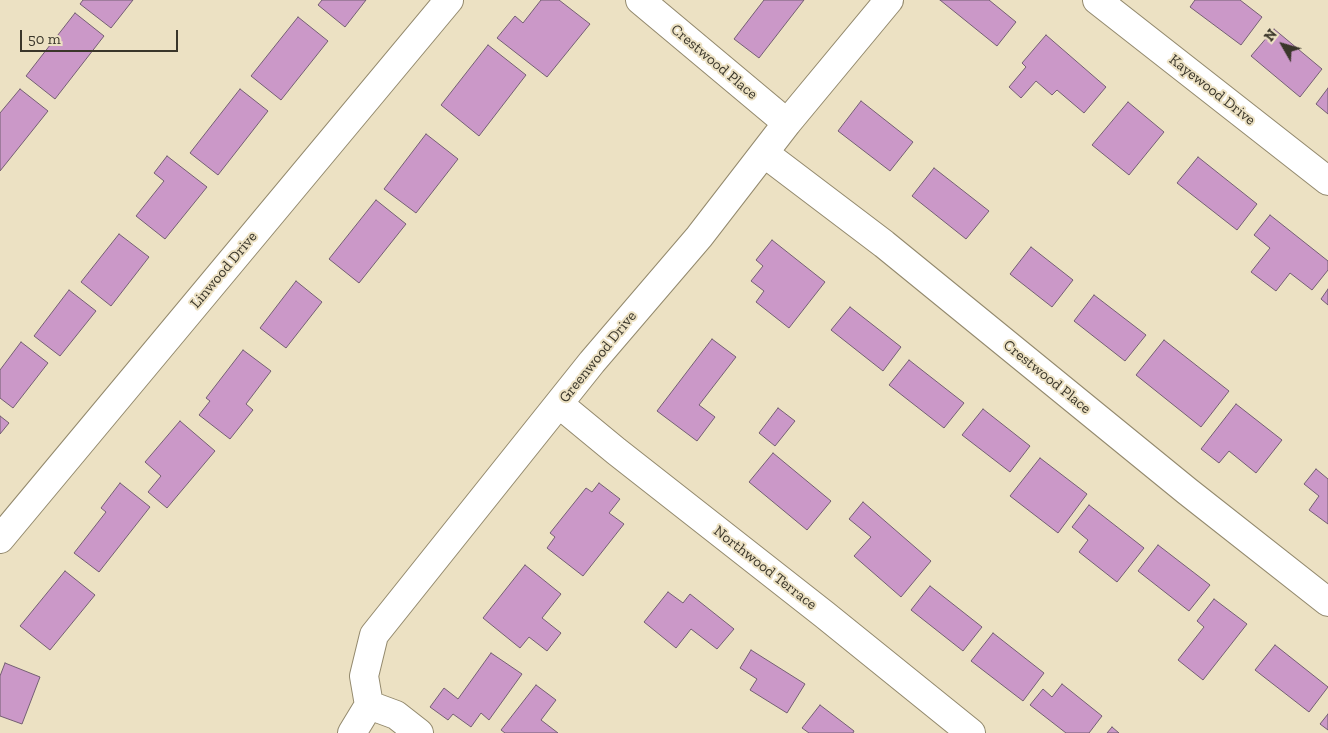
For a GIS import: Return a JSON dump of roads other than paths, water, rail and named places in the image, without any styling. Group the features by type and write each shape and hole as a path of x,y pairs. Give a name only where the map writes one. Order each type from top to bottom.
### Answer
{"street":[{"name":"Linwood Drive","path":"0,539 449,0"},
{"name":"Crestwood Place","path":"640,0 787,123"},
{"name":"Greenwood Drive","path":"369,705 364,676 374,635 592,362 699,237 787,123 889,0"},
{"name":"Kayewood Drive","path":"1097,0 1328,181"},
{"name":"Crestwood Place","path":"764,154 884,244 1187,492 1328,602"},
{"name":"Northwood Terrace","path":"560,404 616,451 825,615 971,733"},
{"path":"352,733 369,705 396,715 419,733"}]}
